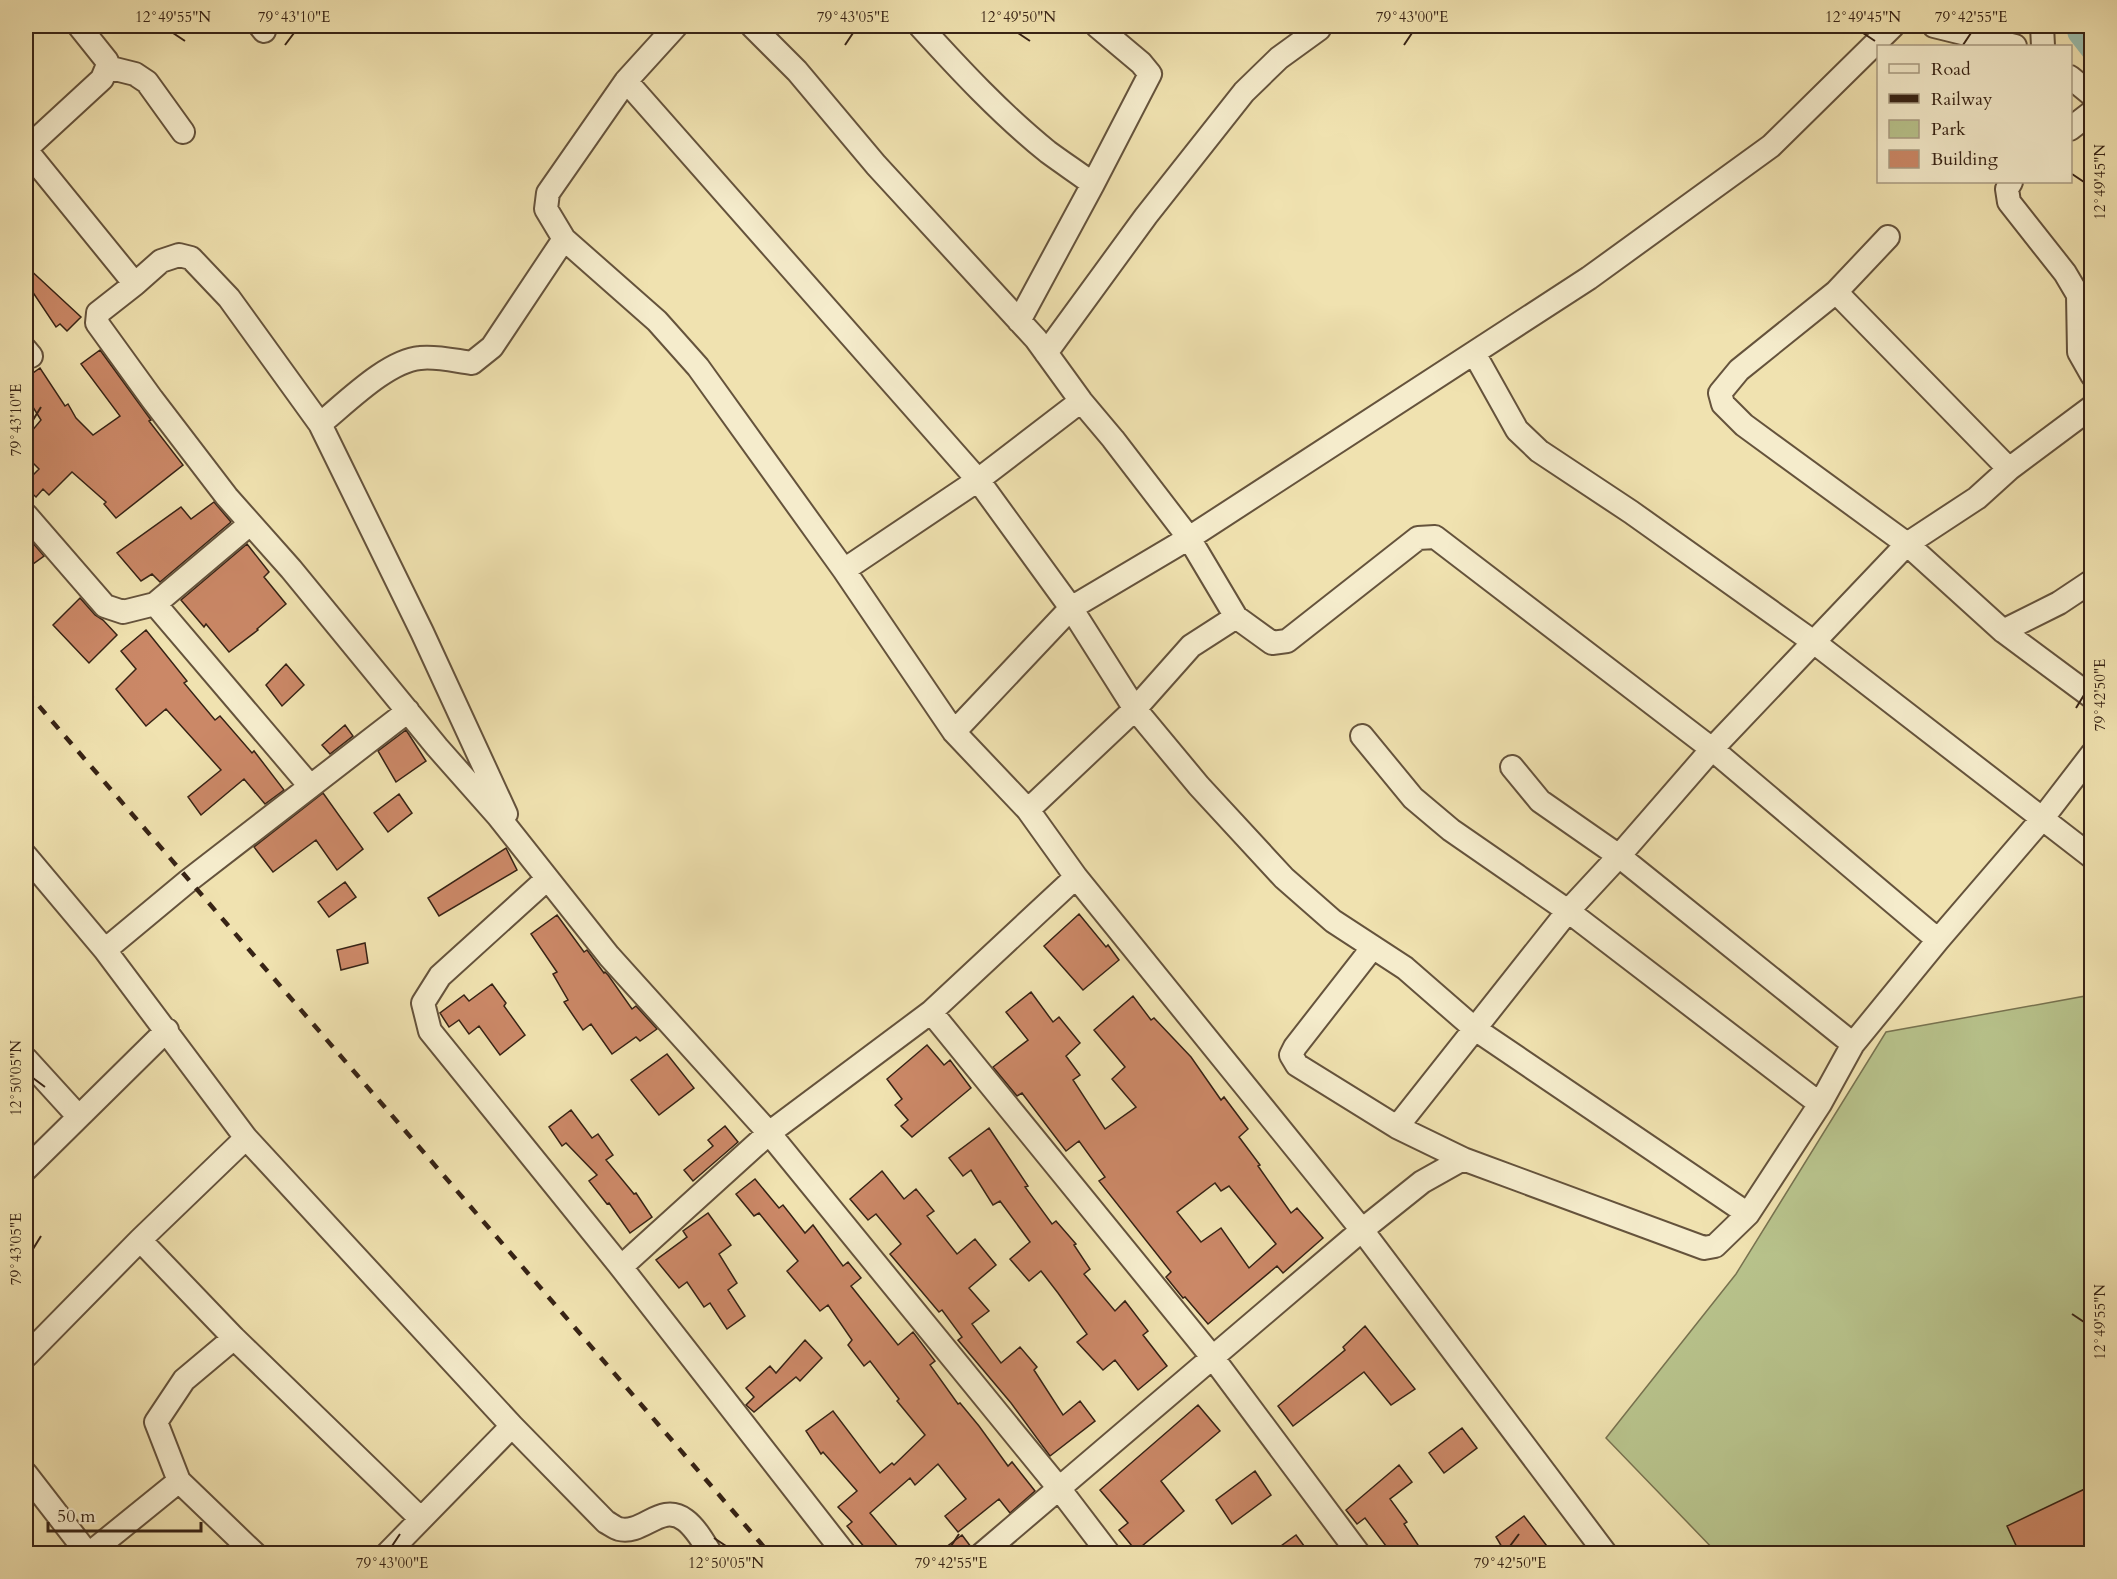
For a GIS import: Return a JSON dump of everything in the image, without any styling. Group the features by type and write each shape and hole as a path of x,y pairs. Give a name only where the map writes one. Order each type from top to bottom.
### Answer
{"street":[{"path":"80,26 107,61 102,79 26,150 135,284"},
{"path":"676,26 626,81 548,193 546,209 564,239 657,321 698,367 844,570 954,732 1028,810 1076,877 1362,1230 1606,1554"},
{"path":"752,26 797,71 876,165 1046,352 1081,401 1189,538 1236,617 1272,642 1287,641 1418,538 1435,537 1712,749 1938,940"},
{"path":"920,26 1005,114 1048,151 1093,184"},
{"path":"1019,321 1150,74 1141,63 1096,26"},
{"path":"954,732 1071,608 1189,538 1589,278 1771,146 1893,26"},
{"path":"1934,26 2011,45"},
{"path":"2042,26 2043,45"},
{"path":"1046,352 1146,216 1244,92 1279,58 1319,27"},
{"path":"107,67 135,74 147,82 183,132"},
{"path":"2072,79 2091,95"},
{"path":"626,81 978,480 1071,608 1135,709 1199,786 1284,878 1333,921 1405,968 1475,1029 1748,1214"},
{"path":"2072,127 2091,112"},
{"path":"2010,183 2007,189 2009,202 2065,273 2078,295 2079,352 2091,375"},
{"path":"1888,237 1836,292 1739,370 1720,393 1723,404 1744,425 1907,544 2003,631 2091,697"},
{"path":"320,424 380,375 400,362 422,357 472,363 492,347 564,239"},
{"path":"521,845 422,632 320,424 229,298 191,258 179,255 161,261 99,313 97,323 152,399 227,497 298,578 521,845 609,956 769,1133 1058,1487 1108,1554"},
{"path":"1836,292 2009,469"},
{"path":"1474,353 1517,430 1539,451 1631,512 1815,643 2091,857"},
{"path":"844,570 978,480 1081,401"},
{"path":"1397,1127 1568,911 1712,749 1907,544 1977,498 2009,469 2091,407"},
{"path":"26,515 105,606 123,612 155,604 250,524"},
{"path":"2003,631 2060,603 2091,581"},
{"path":"155,604 310,786"},
{"path":"1028,810 1135,709 1191,646 1236,617"},
{"path":"105,950 188,881 408,711"},
{"path":"1362,736 1413,798 1451,830 1568,911 1820,1104"},
{"path":"1373,947 1295,1047 1291,1055 1297,1065 1397,1127 1463,1159 1704,1248 1715,1246 1748,1214 1820,1104 1853,1044 1938,940 2042,819 2091,754"},
{"path":"1512,766 1540,801 1618,856 1853,1044"},
{"path":"26,856 105,950 246,1138 512,1426 606,1522 619,1529 632,1528 665,1514 676,1515 687,1521 711,1554"},
{"path":"621,1267 769,1133 931,1012 1076,877"},
{"path":"547,879 440,976 423,1003 430,1030 621,1267 845,1554"},
{"path":"931,1012 1213,1358 1359,1554"},
{"path":"26,1169 166,1030"},
{"path":"26,1059 78,1116"},
{"path":"26,1356 140,1240 246,1138"},
{"path":"982,1554 1362,1230 1422,1182 1463,1159"},
{"path":"140,1240 234,1338 421,1519"},
{"path":"234,1338 184,1380 156,1422 179,1481 255,1554"},
{"path":"387,1554 512,1426"},
{"path":"26,1474 89,1554 179,1481"}],"green space":[{"path":"2091,995 2091,1553 1717,1553 1606,1438 1736,1274 1886,1032"}],"building":[{"path":"26,266 81,317 67,331 60,324 56,327 26,282"},
{"path":"100,350 151,420 149,421 183,465 116,518 104,504 106,502 72,472 49,495 43,489 36,497 26,488 26,482 39,469 26,456 26,438 41,420 26,396 26,378 40,368 65,406 68,404 76,418 93,435 120,416 81,364"},
{"path":"214,502 231,522 160,582 152,574 141,581 117,553 181,507 191,519"},
{"path":"26,535 44,556 26,569"},
{"path":"247,544 269,572 264,577 286,604 258,630 229,652 206,624 204,627 181,600"},
{"path":"80,598 117,635 89,663 53,625"},
{"path":"146,630 187,681 184,683 215,720 220,716 252,753 254,751 284,790 265,804 244,779 201,815 188,797 221,770 166,709 146,726 116,689 136,669 121,651"},
{"path":"286,664 304,685 282,706 266,685"},
{"path":"345,725 353,736 330,754 322,745"},
{"path":"406,730 426,761 396,782 378,751"},
{"path":"323,793 363,849 337,870 316,840 273,872 254,847"},
{"path":"399,794 412,813 388,832 374,813"},
{"path":"506,848 517,870 439,916 428,898"},
{"path":"345,882 356,897 329,917 318,902"},
{"path":"1079,914 1119,960 1083,990 1044,946"},
{"path":"557,915 584,952 587,950 608,975 632,1009 636,1006 657,1029 640,1041 636,1037 612,1054 591,1024 583,1030 564,1002 568,1000 553,974 557,972 531,934"},
{"path":"365,943 368,963 341,970 337,950"},
{"path":"492,984 506,1003 504,1006 525,1035 500,1055 479,1026 469,1034 459,1020 449,1027 440,1013 464,995 469,1001"},
{"path":"1031,992 1053,1022 1059,1017 1080,1043 1066,1056 1080,1075 1073,1080 1105,1129 1136,1107 1112,1079 1125,1067 1094,1030 1133,996 1151,1020 1154,1018 1191,1057 1221,1100 1224,1097 1248,1129 1239,1137 1291,1213 1297,1208 1323,1238 1283,1273 1277,1266 1208,1324 1166,1277 1171,1272 1099,1181 1105,1177 1079,1141 1066,1151 1022,1093 1017,1096 993,1067 1028,1040 1006,1012","holes":["1215,1183 1221,1191 1229,1186 1276,1244 1249,1268 1221,1228 1201,1242 1177,1212"]},
{"path":"927,1045 944,1065 950,1060 971,1088 912,1137 901,1126 908,1120 895,1105 902,1099 887,1079"},
{"path":"667,1054 694,1088 659,1115 631,1080"},
{"path":"571,1110 592,1138 598,1134 613,1155 606,1160 634,1194 636,1193 652,1217 630,1233 609,1203 607,1204 589,1181 597,1175 566,1143 562,1146 549,1127"},
{"path":"725,1126 738,1142 693,1181 684,1170 713,1146 708,1140"},
{"path":"989,1128 1028,1186 1025,1187 1052,1224 1056,1221 1076,1244 1074,1245 1090,1269 1084,1274 1115,1311 1125,1301 1148,1331 1143,1335 1167,1366 1138,1390 1115,1360 1103,1370 1077,1342 1087,1334 1041,1271 1029,1281 1010,1259 1030,1242 1000,1201 993,1205 971,1170 963,1176 949,1158"},
{"path":"882,1171 904,1199 916,1189 934,1211 927,1216 957,1254 975,1239 996,1265 969,1288 989,1311 972,1324 1001,1363 1020,1347 1037,1367 1034,1370 1063,1415 1080,1401 1095,1421 1050,1456 1011,1403 958,1340 962,1337 942,1310 939,1312 890,1254 901,1244 876,1214 868,1220 850,1199"},
{"path":"755,1179 779,1208 783,1205 805,1233 813,1225 843,1266 848,1262 861,1278 851,1286 898,1345 913,1332 935,1361 930,1365 958,1404 960,1403 979,1426 1008,1466 1012,1462 1035,1491 1010,1513 999,1499 958,1532 945,1516 966,1499 938,1464 915,1485 910,1478 870,1513 904,1554 870,1554 847,1526 852,1522 838,1507 857,1491 823,1452 821,1454 806,1431 833,1411 880,1473 892,1463 894,1465 925,1435 897,1401 899,1399 870,1361 864,1366 848,1345 852,1340 828,1305 820,1311 787,1271 798,1261 759,1213 754,1216 736,1194"},
{"path":"708,1213 731,1245 719,1254 737,1283 728,1290 745,1316 727,1329 710,1303 704,1307 687,1282 679,1288 656,1260 687,1237 683,1231"},
{"path":"1365,1326 1415,1389 1391,1405 1364,1372 1293,1426 1278,1406 1345,1350 1343,1347"},
{"path":"805,1340 822,1358 800,1381 796,1377 754,1412 746,1405 754,1397 746,1388 770,1366 776,1373"},
{"path":"1198,1405 1220,1431 1161,1481 1184,1511 1136,1551 1119,1530 1128,1523 1100,1490"},
{"path":"1462,1428 1477,1448 1444,1473 1429,1453"},
{"path":"1399,1465 1412,1482 1390,1499 1407,1522 1404,1524 1424,1554 1392,1554 1365,1518 1357,1524 1346,1510"},
{"path":"1255,1471 1271,1495 1232,1524 1216,1500"},
{"path":"2091,1486 2091,1554 2020,1554 2007,1526"},
{"path":"1524,1516 1553,1554 1506,1554 1496,1537"},
{"path":"962,1535 971,1547 969,1554 937,1554"},
{"path":"1296,1535 1310,1554 1270,1554"}],"waterway":[{"path":"2077,26 2078,33 2092,51"}],"railway":[{"path":"26,691 770,1554"}]}
